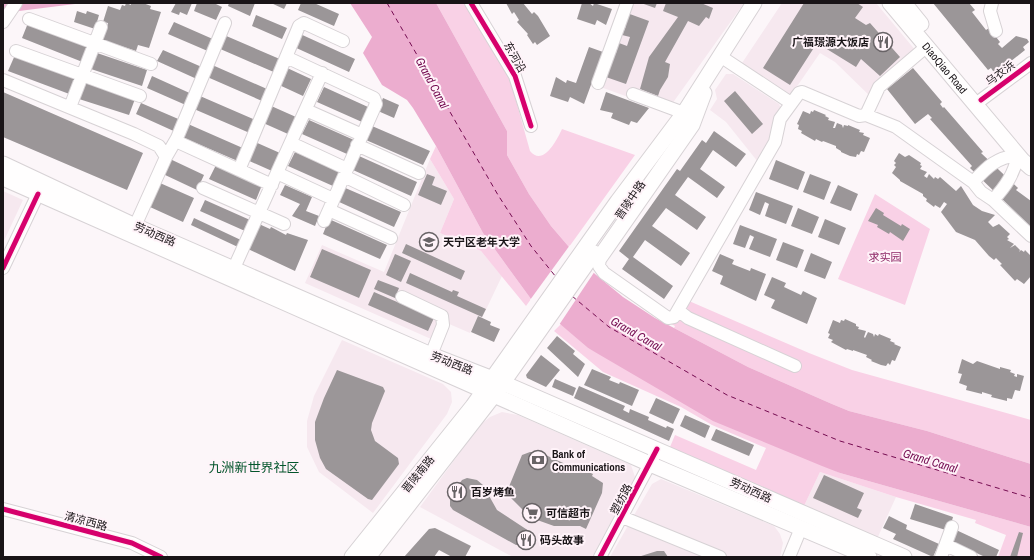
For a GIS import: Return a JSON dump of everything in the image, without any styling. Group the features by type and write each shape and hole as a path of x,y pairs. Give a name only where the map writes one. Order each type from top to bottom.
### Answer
{"main road":[{"name":"晋陵中路","path":"593,252 754,3"},
{"name":"晋陵中路","path":"493,387 593,252 765,3"},
{"name":"DiaoQiao Road","path":"890,3 926,47 1025,156"},
{"name":"DiaoQiao Road","path":"905,4 1025,156 1031,168"},
{"name":"劳动西路","path":"3,164 135,226 431,355 650,464 869,557"},
{"name":"劳动西路","path":"3,178 493,387 657,449 904,557"},
{"name":"晋陵南路","path":"352,557 473,406 493,387"},
{"name":"晋陵南路","path":"368,557 493,387"}],"street":[{"path":"3,22 16,3"},
{"name":"东河沿","path":"471,3 515,76 531,126"},
{"path":"598,83 628,3"},
{"path":"992,3 990,11 996,31"},
{"path":"30,19 151,64"},
{"path":"135,226 166,157 177,138 225,23"},
{"path":"239,170 299,26 304,23 343,41"},
{"path":"70,107 101,27"},
{"path":"866,115 879,87 926,47"},
{"path":"16,51 140,96"},
{"path":"286,57 374,98 376,104 329,210"},
{"path":"726,60 791,102"},
{"name":"乌衣浜","path":"981,100 1031,63"},
{"path":"234,268 322,73"},
{"path":"3,80 70,107 159,146 166,157"},
{"path":"593,252 604,273 668,318 674,318 775,142 780,119 791,102 799,93 802,92 859,116 866,115 896,127 973,182 981,192 993,200 1031,236"},
{"path":"633,94 684,113"},
{"path":"306,110 419,173"},
{"path":"180,143 272,185"},
{"path":"291,143 404,204"},
{"path":"973,182 995,161 1005,157 1025,156"},
{"path":"993,200 1007,183 1025,156"},
{"path":"277,173 329,210 391,238"},
{"path":"204,188 284,224"},
{"path":"3,268 38,194"},
{"path":"402,297 442,316 443,325 431,355"},
{"path":"679,311 688,318 795,366"},
{"name":"塑纺路","path":"600,557 657,449"},
{"name":"清凉西路","path":"3,509 132,544 161,557"},
{"path":"622,517 720,557"},
{"path":"941,557 952,527"},
{"path":"789,557 801,528"},
{"path":"946,545 972,557"}],"shaded area":[{"path":"625,3 744,3 667,111 595,85"},
{"path":"782,3 876,3 921,57 883,89 876,102 835,62 820,53 789,98 750,73 742,63"},
{"path":"726,74 733,74 779,104 781,108 773,120 770,140 758,162 726,122 710,110 717,99 715,90"},
{"name":"天宁区老年大学","path":"430,159 454,199 440,233 481,251 502,276 482,318 478,316 470,333 440,320 431,339 305,283 322,245 384,272"},
{"path":"3,191 23,200 3,243"},
{"path":"342,340 443,384 451,392 452,402 447,414 373,513 319,472 307,447 307,421 314,396"},
{"path":"502,412 518,415 631,465 635,477 592,557 513,557 420,507 480,425 490,417"},
{"path":"820,472 896,497 877,539 804,506"},
{"path":"661,479 774,526 780,534 783,543 780,557 610,557 652,484"}],"green space":[{"path":"436,3 464,3 510,79 530,151 535,155 540,156 545,154 553,145 562,129 635,155 569,247 551,226 529,194 507,155 507,131"},
{"path":"436,146 483,233 531,299 526,306 481,251 440,233 454,199 430,159"},
{"name":"求实园","path":"875,194 930,229 905,305 838,279"},
{"path":"599,274 663,320 617,289"},
{"path":"689,301 852,370 1031,420 1031,464 927,431 849,411 748,367 674,328 675,326 665,321"},
{"path":"561,324 588,348 840,473 1031,527 1031,557 998,557 1006,535 975,523 976,520 896,497 820,472 804,506 670,447 675,435 756,470 766,448 712,425 681,407 603,372 554,331"}],"water":[{"path":"3,3 83,3 3,13"},
{"name":"Grand Canal","path":"350,3 436,3 507,131 507,155 529,194 551,226 569,247 595,274 623,297 655,318 748,367 849,411 927,431 1031,464 1031,527 840,473 822,466 713,421 588,348 531,299 483,233 436,146 413,108 407,100 382,85 363,53 372,37"}],"pier":[{"path":"570,245 595,271 559,325 530,300"}],"building":[{"path":"126,3 131,5 131,3 143,3 151,6 150,9 161,12 149,48 138,45 136,51 103,40 108,23 103,22 108,6 120,10 122,5 125,6"},
{"path":"176,3 192,3 187,15 180,12 179,15 171,12"},
{"path":"197,3 214,3 222,7 216,20 194,11"},
{"path":"229,3 255,3 250,16 228,6"},
{"path":"271,3 287,3 284,9"},
{"path":"301,3 314,3 339,14 334,26 298,10"},
{"path":"506,3 523,3 532,14 534,12 538,16 550,36 537,45 535,42 533,44 527,35 528,34 517,22 519,20 514,12 512,14"},
{"path":"582,3 589,3 593,6 594,3 612,9 606,25 597,20 595,25 577,19"},
{"path":"641,3 657,3 655,8"},
{"path":"666,3 701,3 713,8 709,19 706,17 699,26 688,21 665,62 670,64 668,77 658,96 640,89 649,57 678,17 663,11"},
{"path":"804,3 857,3 863,7 855,18 866,25 870,23 900,57 880,76 861,59 856,67 817,43 790,85 763,68"},
{"path":"933,3 969,3 975,10 972,12 986,30 989,28 1000,42 998,44 1002,48 1016,36 1027,39 1029,42 1023,47 1025,50 995,74 991,68 988,70"},
{"path":"77,11 86,14 87,11 99,15 95,29 74,22"},
{"path":"627,13 649,21 626,84 603,76 612,52 616,53 619,43 627,46 630,37 622,35 626,26 623,25"},
{"path":"256,15 287,28 282,39 252,26"},
{"path":"174,22 215,40 210,52 168,34"},
{"path":"28,23 91,47 85,63 22,38"},
{"path":"298,33 355,59 349,72 292,46"},
{"path":"224,35 282,60 276,73 218,48"},
{"path":"589,47 603,52 584,104 570,97 568,102 550,96 556,77 566,83 567,80 576,83"},
{"path":"163,50 204,68 199,80 157,61"},
{"path":"97,53 147,70 142,86 91,69"},
{"path":"15,55 78,79 72,95 8,71"},
{"path":"210,64 267,89 262,101 205,76"},
{"path":"285,67 311,79 303,96 277,84"},
{"path":"913,68 942,102 940,104 943,108 944,107 983,152 981,153 1018,188 1016,190 1031,201 1031,227 970,168 972,166 930,119 932,118 928,114 915,124 887,89"},
{"path":"152,76 194,95 188,106 147,88"},
{"path":"85,83 135,99 129,115 79,99"},
{"path":"324,87 368,107 362,122 317,102"},
{"path":"735,91 763,124 752,134 724,101"},
{"path":"3,92 143,153 127,190 3,137"},
{"path":"606,92 649,108 637,123 631,121 629,125 611,118 613,113 600,110"},
{"path":"200,96 258,121 252,134 194,109"},
{"path":"383,98 399,105 394,118 378,111"},
{"path":"141,103 183,121 178,133 136,114"},
{"path":"269,105 296,117 288,134 261,122"},
{"path":"814,110 826,115 825,116 829,118 828,120 835,122 833,128 835,128 837,123 842,125 843,128 844,125 848,125 860,130 859,132 864,133 863,135 870,138 864,152 861,151 856,157 850,156 841,152 836,148 836,146 816,139 815,141 801,133 802,131 798,129 799,125 797,124 803,111 810,114 811,111 813,112"},
{"path":"309,120 354,140 347,154 302,134"},
{"path":"188,124 245,149 240,162 182,137"},
{"path":"372,126 430,151 423,165 366,140"},
{"path":"714,131 746,154 736,167 713,150 700,169 725,187 717,198 688,177 675,195 706,217 697,230 666,208 652,226 690,253 681,266 645,240 633,257 673,286 664,299 622,269 629,259 619,251 677,169 680,171 702,140 706,143"},
{"path":"253,141 280,153 272,171 245,159"},
{"path":"295,152 339,172 333,186 288,166"},
{"path":"899,153 905,157 909,155 921,163 920,165 922,166 920,169 927,172 924,176 927,178 929,174 934,179 935,177 938,179 940,177 956,191 961,186 973,205 982,211 995,215 988,222 993,227 999,224 1010,234 1007,237 1009,239 1007,240 1014,244 1010,248 1015,245 1020,250 1019,252 1021,250 1024,252 1025,250 1031,256 1031,276 1024,284 1017,279 1015,281 1000,265 1002,264 996,258 994,260 989,256 975,240 956,232 941,212 947,204 944,202 940,208 935,205 934,207 926,201 927,199 923,196 923,194 900,181 892,173 896,167 894,165 896,163 894,161"},
{"path":"359,156 417,182 411,196 353,170"},
{"path":"170,159 204,175 197,190 163,174"},
{"path":"776,160 805,172 798,190 769,179"},
{"path":"216,165 262,185 256,200 209,179"},
{"path":"427,174 435,177 432,185 447,191 441,205 418,195"},
{"path":"810,174 831,182 824,200 803,192"},
{"path":"160,183 194,198 183,222 150,207"},
{"path":"285,185 312,197 306,211 319,216 315,226 292,216 300,204 280,195"},
{"path":"838,185 858,194 851,211 830,203"},
{"path":"343,187 401,212 394,227 337,201"},
{"path":"756,192 793,206 786,224 765,216 769,204 765,202 760,215 749,210"},
{"path":"205,200 250,220 245,231 200,211"},
{"path":"798,208 819,217 812,234 791,226"},
{"path":"876,208 884,213 883,215 901,226 902,224 910,229 903,241 890,232 889,234 877,227 878,225 868,221"},
{"path":"194,218 243,241 240,248 191,225"},
{"path":"329,219 387,245 380,259 323,234"},
{"path":"825,219 846,228 839,245 818,237"},
{"path":"259,224 270,229 271,227 286,235 287,233 308,240 295,271 248,249"},
{"path":"740,225 777,239 770,257 749,249 754,237 750,235 745,248 733,244"},
{"path":"783,242 804,250 797,268 776,260"},
{"path":"406,244 465,271 461,280 402,253"},
{"path":"322,249 371,270 359,298 310,277"},
{"path":"811,253 832,262 825,279 804,271"},
{"path":"395,254 411,261 401,282 386,275"},
{"path":"720,254 734,260 732,264 750,271 751,268 766,274 756,301 720,284 723,276 712,271"},
{"path":"410,273 452,292 453,290 459,292 457,296 486,309 482,317 406,283"},
{"path":"772,277 786,283 784,287 801,295 803,291 817,298 807,324 771,308 775,300 764,295"},
{"path":"378,280 399,288 395,298 374,289"},
{"path":"374,292 434,318 428,331 368,305"},
{"path":"478,316 491,322 490,325 500,329 494,342 471,332"},
{"path":"845,319 856,324 856,326 859,327 858,329 866,331 865,338 868,332 873,334 874,337 875,334 878,336 879,334 891,339 890,341 901,347 895,361 892,360 890,365 888,363 886,366 881,365 871,361 872,360 866,357 867,355 853,350 846,350 831,342 833,340 828,338 830,334 828,333 833,320 840,323 841,320 844,321"},
{"path":"557,336 575,351 573,354 585,364 578,377 547,348"},
{"path":"541,355 560,370 546,387 527,378 526,375"},
{"path":"962,359 973,364 977,361 1000,369 1000,367 1011,370 1010,372 1015,374 1014,376 1017,377 1017,374 1024,376 1020,391 1015,390 1012,399 1007,398 1007,401 991,397 992,395 982,392 982,394 966,390 967,386 959,383 962,374 958,373"},
{"path":"592,369 611,377 609,380 619,384 620,382 639,390 632,406 584,385"},
{"path":"337,370 383,387 385,391 372,423 371,430 375,441 398,458 399,464 372,500 368,499 326,469 320,458 315,440 315,422"},
{"path":"555,379 576,388 573,396 552,387"},
{"path":"579,386 625,406 623,410 629,413 630,409 649,417 648,420 666,428 667,426 674,429 669,441 574,398"},
{"path":"656,398 680,409 673,424 649,413"},
{"path":"685,415 710,426 705,438 680,426"},
{"path":"716,429 754,445 749,456 711,440"},
{"path":"530,452 539,452 583,472 584,470 593,474 592,476 603,483 602,493 586,529 580,526 554,526 540,521 528,515 511,498 508,489 522,455"},
{"path":"824,475 864,493 857,508 862,510 858,518 813,498"},
{"path":"467,478 477,480 483,485 497,510 529,531 529,541 525,544 516,545 453,510 450,506 450,497 462,480"},
{"path":"915,504 953,517 949,531 910,519"},
{"path":"889,516 907,525 906,529 939,544 933,557 893,539 896,534 883,528"},
{"path":"435,528 471,546 465,557 452,557 439,550 434,557 404,557 429,529"},
{"path":"954,529 999,550 996,557 985,557 949,540"},
{"path":"1019,532 1023,533 1017,557 1010,557"},
{"path":"657,551 664,551 668,557 638,557"}],"ferry route":[{"path":"387,3 498,195 531,246 556,277"},
{"path":"572,296 609,327 727,395 840,441 1031,498"}],"cycle path":[{"path":"471,3 515,76 531,126"},
{"path":"981,100 1031,63"},
{"path":"3,268 38,194"},
{"path":"600,557 657,449"},
{"path":"3,509 132,543 161,557"}],"place":[{"name":"广福璟源大饭店","path":"883,42"},
{"name":"天宁区老年大学","path":"429,242"},
{"name":"Bank of Communications","path":"538,460"},
{"name":"百岁烤鱼","path":"457,492"},
{"name":"可信超市","path":"532,513"},
{"name":"码头故事","path":"526,540"}],"district":[{"name":"九洲新世界社区","path":"254,467"}]}
